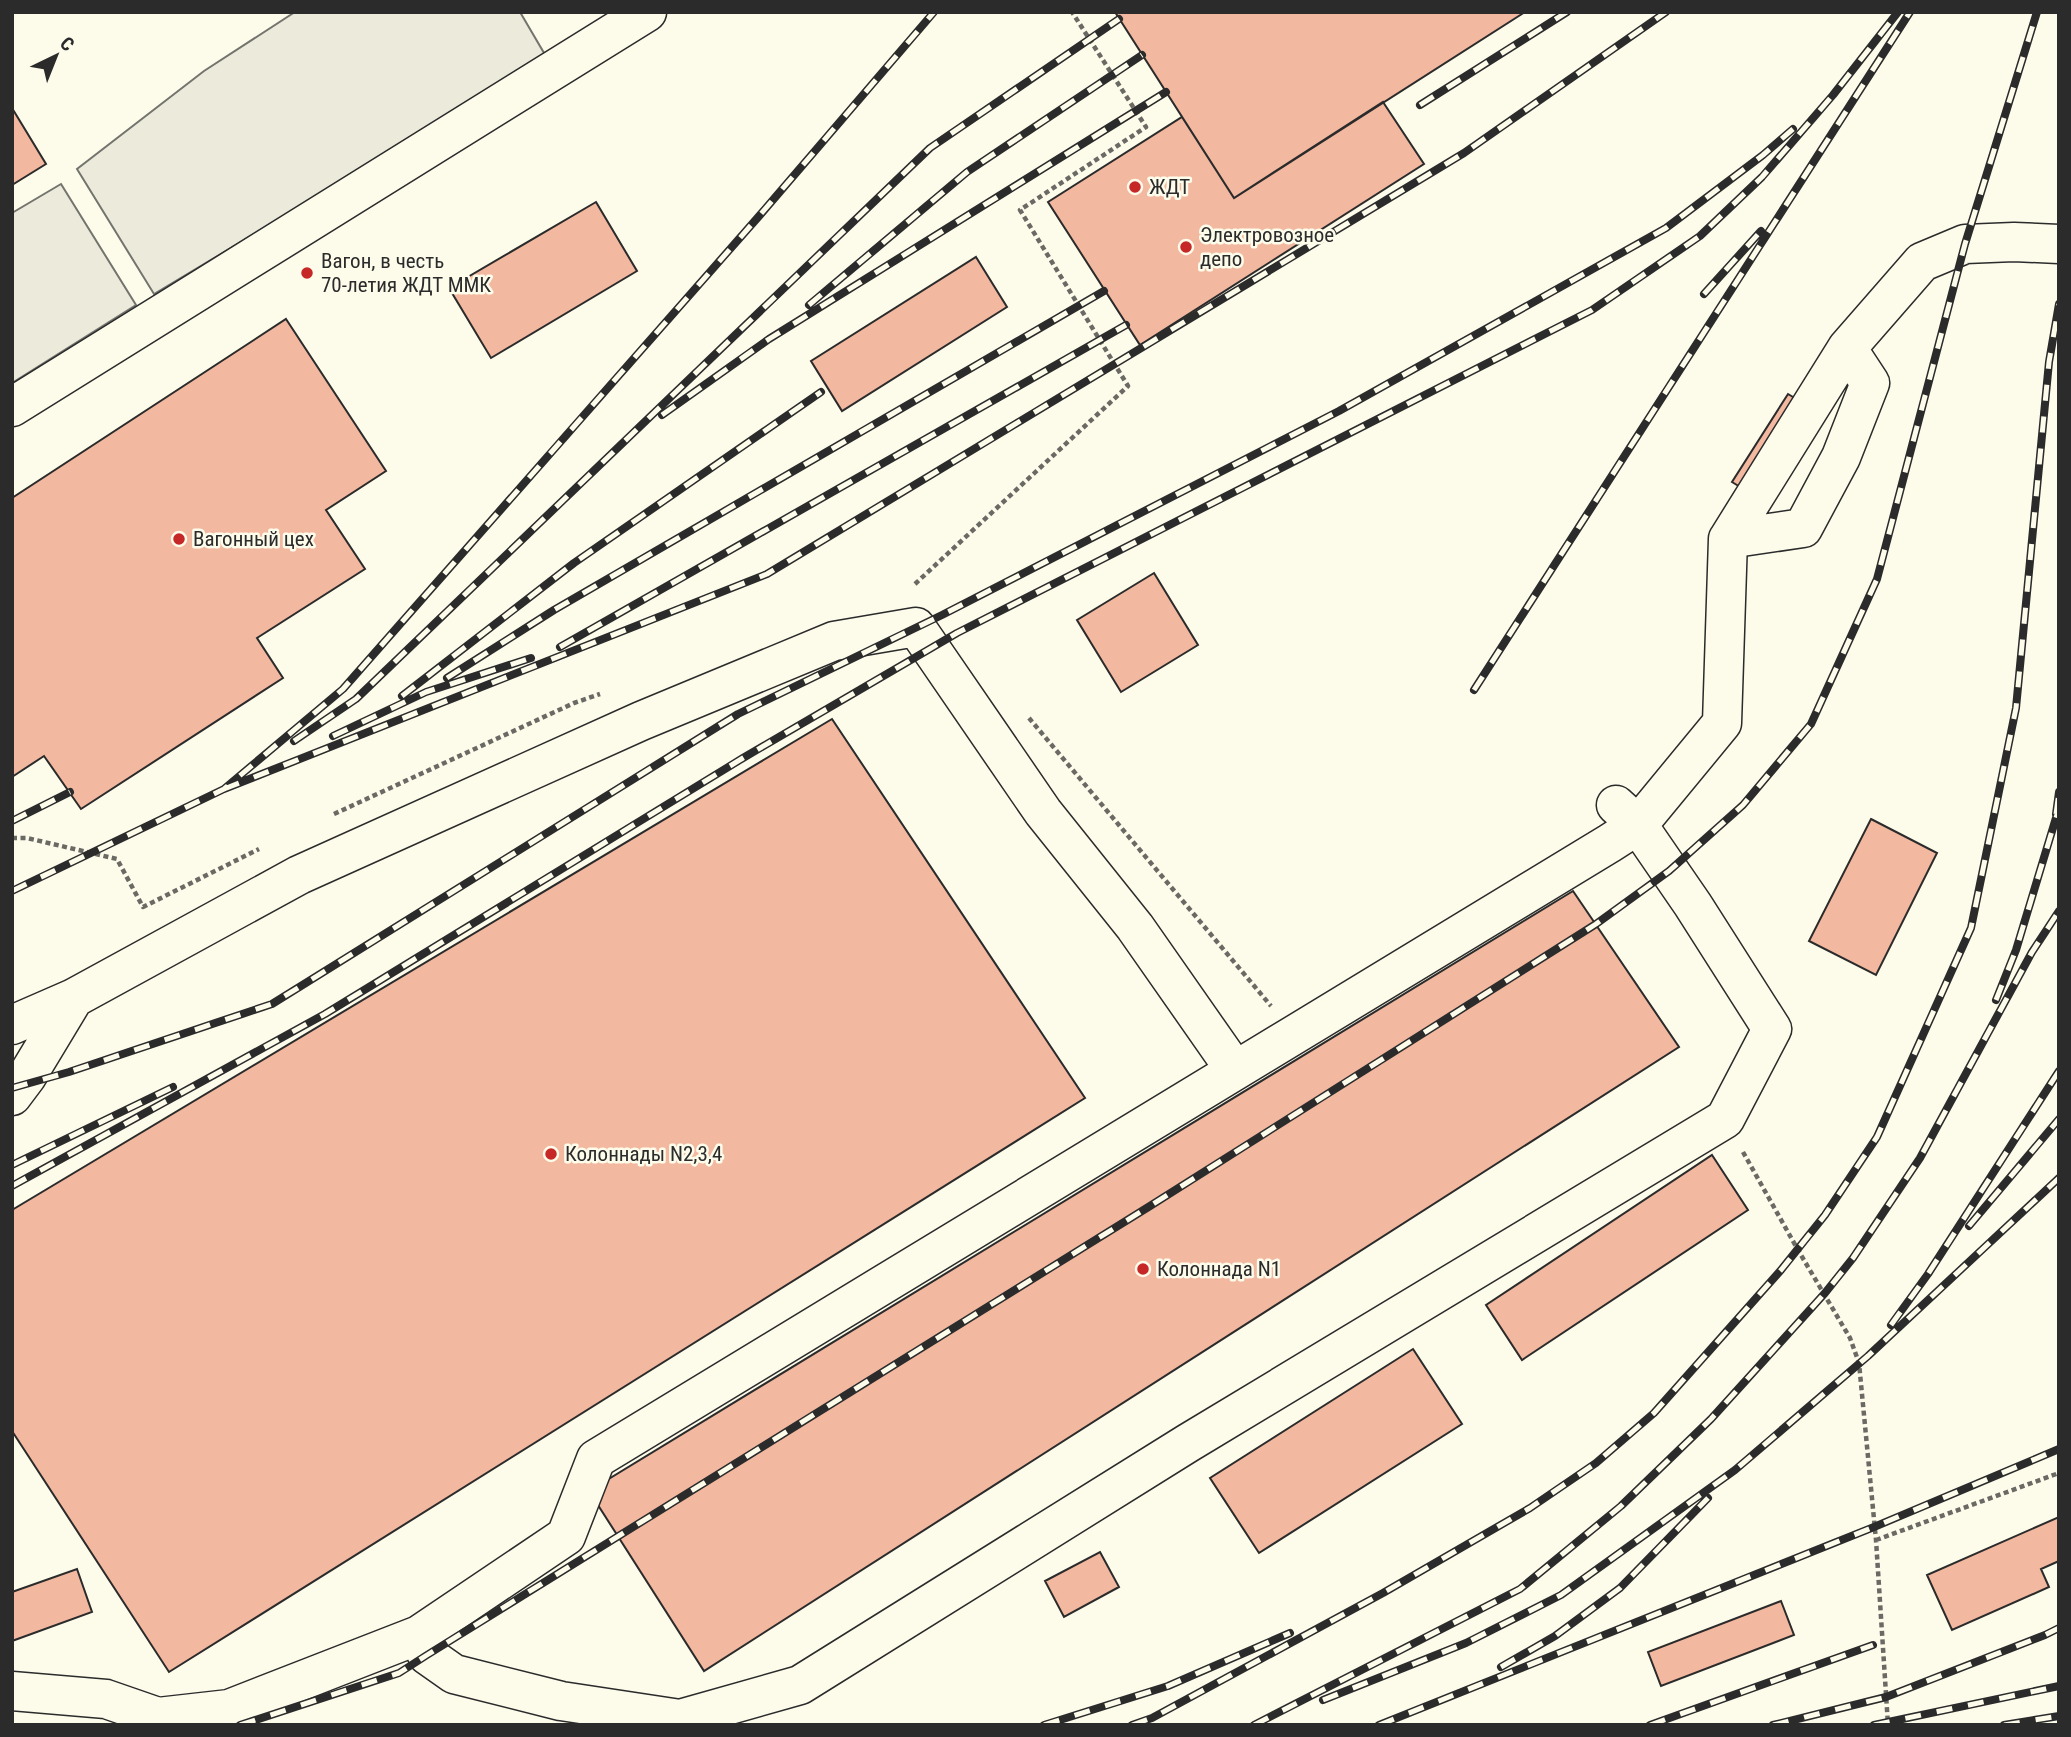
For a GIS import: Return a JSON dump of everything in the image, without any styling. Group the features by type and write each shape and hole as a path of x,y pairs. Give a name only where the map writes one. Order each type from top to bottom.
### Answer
{"lane":[{"path":"12,407 636,15"},
{"path":"12,1691 106,1699 158,1717 229,1709 419,1635 566,1536 596,1460 1598,850 1627,815 1722,723 1728,539 1847,348 1922,262 1965,244 2059,244"},
{"path":"1728,539 1803,528 1841,457 1870,383 1847,348"},
{"path":"12,1025 75,998 299,875 641,721 834,641 916,627 1043,812 1135,928 1235,1070"},
{"path":"419,1635 427,1655 454,1674 561,1702 680,1719 800,1685 1188,1443 1725,1119 1772,1029 1693,905 1627,815"},
{"path":"12,1096 75,998"}],"path":[{"path":"902,589 915,584 1128,386 1020,210 1146,127 1072,12"},
{"path":"333,814 562,709 612,690"},
{"path":"1026,715 1276,1012"},
{"path":"12,838 27,838 117,859 143,907 261,848"},
{"path":"1725,1119 1850,1338 1859,1363 1876,1540 1888,1725"},
{"path":"1876,1540 2059,1473"}],"shaded area":[{"path":"295,12 520,12 544,53 530,69 154,294 77,169 204,71"},
{"path":"61,184 136,305 12,383 12,213"}],"building":[{"name":"Электровозное депо","path":"1115,12 1525,12 1234,198"},
{"name":"Электровозное депо","path":"1383,102 1424,164 1140,345 1048,202 1182,117 1234,198"},
{"path":"12,108 46,164 12,185"},
{"path":"596,202 637,271 491,358 449,288"},
{"path":"976,257 1007,307 842,411 811,361"},
{"name":"Вагонный цех","path":"286,319 386,471 326,510 365,569 257,638 283,678 81,809 44,756 12,777 12,498"},
{"path":"1788,394 1823,415 1768,504 1732,482"},
{"path":"1154,573 1198,645 1121,692 1077,620"},
{"name":"Колоннады N2,3,4","path":"832,719 1085,1098 169,1672 12,1431 12,1210"},
{"path":"1871,819 1937,853 1876,975 1809,941"},
{"name":"Колоннада N1","path":"1573,891 1679,1047 704,1671 589,1491"},
{"path":"1712,1155 1748,1210 1522,1360 1486,1305"},
{"path":"1413,1349 1462,1424 1259,1553 1210,1478"},
{"path":"2059,1517 2059,1561 2041,1569 2049,1587 1952,1630 1927,1575"},
{"path":"1100,1552 1119,1587 1064,1617 1045,1581"},
{"path":"77,1569 92,1612 12,1641 12,1592"},
{"path":"1781,1601 1794,1635 1661,1686 1648,1652"}],"railway":[{"path":"12,891 224,789 343,689 760,215 934,12"},
{"path":"1420,105 1567,12"},
{"path":"224,789 767,574 1464,153 1666,12"},
{"path":"12,1186 325,1014 743,758 957,633 1592,310 1700,236 1762,177 1833,95 1898,12"},
{"path":"1474,690 1910,12"},
{"path":"240,1725 399,1673 1150,1206 1596,924 1669,871 1743,805 1811,724 1877,579 1965,244 2037,12"},
{"path":"294,741 356,699 930,148 1119,19"},
{"path":"809,305 967,172 1142,55"},
{"path":"662,415 769,339 1166,92"},
{"path":"12,1088 69,1072 272,1004 738,714 942,615 1339,411 1666,228 1793,129"},
{"path":"1704,294 1761,231"},
{"path":"447,678 554,610 1104,291"},
{"path":"1132,1725 1152,1718 1383,1593 1530,1508 1596,1463 1654,1413 1781,1270 1825,1215 1877,1137 1971,928 2016,708 2049,362 2059,304"},
{"path":"560,647 1126,325"},
{"path":"402,696 574,563 821,392"},
{"path":"333,736 426,692 531,658"},
{"path":"12,821 70,792"},
{"path":"2056,814 2059,792"},
{"path":"1996,1000 2016,950 2059,808"},
{"path":"1254,1725 1520,1589 1621,1506 1711,1419 1825,1293 1853,1258 1920,1158 2032,952 2059,911"},
{"path":"1891,1325 1928,1274 2059,1071"},
{"path":"12,1165 173,1087"},
{"path":"1969,1226 2059,1119"},
{"path":"1323,1700 1466,1643 1561,1595 1735,1470 1868,1356 2059,1178"},
{"path":"1379,1725 1874,1527 2059,1449"},
{"path":"1501,1667 1555,1636 1620,1588 1708,1498"},
{"path":"1773,1725 1886,1697 2059,1628"},
{"path":"1044,1725 1168,1686 1290,1633"},
{"path":"1650,1725 1873,1645"},
{"path":"1874,1725 2059,1686"},
{"path":"2004,1725 2059,1716"}],"place":[{"name":"ЖДТ","path":"1135,187"},
{"name":"Электровозное депо","path":"1186,247"},
{"name":"Вагон, в честь 70-летия ЖДТ ММК","path":"307,273"},
{"name":"Вагонный цех","path":"179,539"},
{"name":"Колоннады N2,3,4","path":"551,1154"},
{"name":"Колоннада N1","path":"1143,1269"}]}
